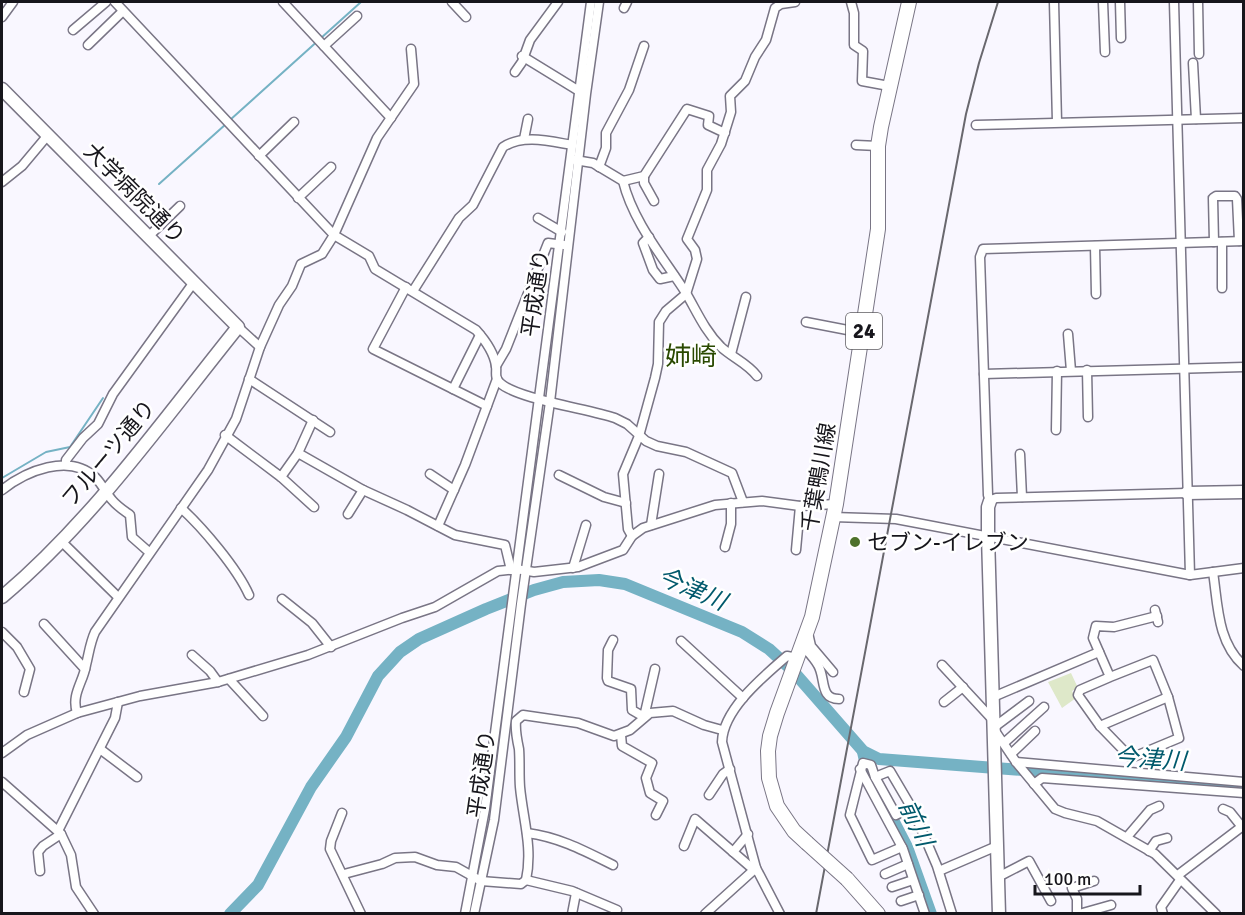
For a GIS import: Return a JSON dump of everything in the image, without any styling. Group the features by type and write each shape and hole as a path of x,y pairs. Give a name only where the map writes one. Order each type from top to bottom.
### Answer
{"main road":[{"name":"千葉鴨川線","path":"878,914 847,879 794,831 781,812 772,792 769,778 768,751 770,736 790,680 796,653 807,632 818,595 834,511 878,229 879,146 909,2"}],"street":[{"path":"2,17 12,2"},
{"path":"73,30 106,2"},
{"path":"115,2 334,235 369,256 375,269 465,322 486,341 496,366"},
{"path":"283,2 391,118"},
{"path":"452,2 466,17"},
{"path":"515,72 522,62 522,56 530,40 558,2"},
{"name":"平成通り","path":"465,914 502,718 517,605 527,571 550,402 574,160 572,145 591,2"},
{"name":"平成通り","path":"517,605 513,570 519,547 539,399 564,245 562,232 599,2"},
{"path":"632,536 628,529 623,474 639,435 658,364 659,322 666,311 686,294 697,259 695,250 687,239 707,190 707,170 721,144 731,112 730,96 745,81 755,57 766,40 773,11 778,5 795,2"},
{"path":"851,2 854,13 854,45 863,51 862,81 890,86"},
{"path":"1054,2 1057,122"},
{"path":"1103,2 1105,52"},
{"path":"1120,2 1120,38"},
{"path":"1174,2 1190,575"},
{"path":"1198,2 1199,54"},
{"path":"88,45 123,11"},
{"path":"324,46 357,16"},
{"path":"599,167 606,148 606,133 629,90 644,46"},
{"path":"77,712 74,704 75,695 95,632 208,470 225,435 236,419 260,347 279,305 292,286 301,264 322,254 334,235 377,138 414,84 411,49"},
{"path":"522,56 579,91"},
{"path":"1193,63 1196,119"},
{"name":"大学病院通り","path":"2,90 238,327"},
{"path":"654,201 644,183 644,176 687,109 709,116 708,125 724,133"},
{"path":"976,125 1244,117"},
{"path":"524,139 528,118"},
{"path":"259,156 294,122"},
{"path":"2,182 22,166 48,135"},
{"path":"487,406 373,349 410,289 459,218 473,205 503,147 512,141 524,139 572,145"},
{"path":"856,145 879,146"},
{"path":"574,160 593,163 623,181 628,198 649,237 686,294 701,323 721,347 750,366 757,376"},
{"path":"298,198 331,167"},
{"path":"623,181 644,176"},
{"path":"999,914 988,536 990,501 980,257 983,249 1095,246 1218,242 1241,241 1235,196 1213,198 1218,242 1222,288"},
{"path":"149,236 180,206"},
{"path":"538,218 562,232"},
{"path":"649,237 643,243 653,270 660,279 674,276"},
{"path":"564,245 548,243 506,349 496,366 495,376 510,390 615,417 657,446 686,452 715,467 729,471 732,473 743,502"},
{"path":"1095,246 1096,294"},
{"path":"66,464 66,460 98,424 113,394 194,282"},
{"path":"731,354 746,297"},
{"path":"806,321 863,333"},
{"path":"238,327 260,347"},
{"name":"フルーツ通り","path":"2,597 39,564 106,491 238,327"},
{"path":"1068,334 1071,371"},
{"path":"453,389 480,335"},
{"path":"984,374 1244,367"},
{"path":"1087,370 1088,417"},
{"path":"1056,430 1057,371"},
{"path":"249,379 330,432"},
{"path":"438,526 498,379"},
{"path":"281,477 298,453 314,420"},
{"path":"225,435 281,477 314,507"},
{"path":"298,453 363,490 455,535 519,547"},
{"path":"1020,454 1022,497"},
{"path":"2,490 52,465 66,464 90,473 118,507 130,515 132,537 149,552"},
{"path":"430,474 454,490"},
{"path":"651,525 659,474"},
{"path":"559,475 604,497 626,503"},
{"path":"348,514 363,490"},
{"path":"990,501 996,498 1022,497 1244,492"},
{"path":"2,753 27,735 77,712 218,682 331,647 435,607 498,571 534,572 573,568 623,550 632,536 643,528 715,505 762,501 892,518 1190,575 1244,568"},
{"path":"725,547 731,524 731,503"},
{"path":"796,550 800,506"},
{"path":"181,508 197,522 243,581 249,595"},
{"path":"573,568 586,525"},
{"path":"61,541 118,597"},
{"path":"505,545 513,570"},
{"path":"1213,572 1219,619 1228,648 1244,666"},
{"path":"282,599 312,623 331,647"},
{"path":"1110,677 1093,638 1096,626 1114,627 1157,616"},
{"path":"44,624 85,669"},
{"path":"2,632 17,647 30,669 24,692"},
{"path":"807,632 811,646 833,672"},
{"path":"613,640 608,650 608,681 631,689 632,710 644,717"},
{"path":"681,641 743,699"},
{"path":"993,697 1099,652"},
{"path":"780,914 755,869 748,834 722,742 722,730 743,699 777,665 796,653 819,667 824,690 830,697 839,699"},
{"path":"192,655 210,670 218,682"},
{"path":"1153,660 1168,697 1179,738 1131,758 1100,726 1078,695 1080,690 1110,677 1153,660"},
{"path":"942,665 993,724 1014,758 1055,809 1097,821 1149,851 1216,914"},
{"path":"644,717 655,669"},
{"path":"229,679 263,716"},
{"path":"944,702 963,687"},
{"path":"1100,726 1168,697"},
{"path":"993,724 1029,701"},
{"path":"40,871 38,852 59,833 115,718 118,702"},
{"path":"1004,743 1044,707"},
{"path":"344,874 382,864 395,858 415,857 437,865 456,867 481,881 520,884 526,880 529,867 527,833 520,788 519,751 515,728 517,720 523,715 578,723 614,736 630,730 650,714 673,711 704,725 722,730"},
{"path":"502,718 517,720"},
{"name":"平成通り","path":"474,914 494,820 502,718"},
{"path":"1014,758 1035,731"},
{"path":"621,735 622,747 652,763 646,778 650,793 663,801 656,815"},
{"path":"100,749 137,777"},
{"path":"1014,758 1244,782"},
{"path":"902,847 872,860 850,815 863,763 871,765 896,815 912,807"},
{"path":"709,795 723,774 730,769"},
{"path":"860,769 902,847 919,895 922,913"},
{"path":"875,777 890,771 912,807 939,871 952,914"},
{"path":"1034,784 1042,778 1244,793"},
{"path":"2,782 59,833 71,855 76,887 94,914"},
{"path":"886,797 901,789"},
{"path":"1127,837 1150,810 1159,806"},
{"path":"1163,914 1161,907 1179,878 1243,826 1230,812 1223,809"},
{"path":"342,813 330,849 344,874 361,914"},
{"path":"684,846 695,819 755,869"},
{"path":"1090,830 1097,821"},
{"path":"527,833 545,835 566,842 613,865"},
{"path":"733,852 748,834"},
{"path":"1149,851 1156,841 1167,838"},
{"path":"939,871 997,846"},
{"path":"998,877 1029,861 1051,901"},
{"path":"885,874 908,864"},
{"path":"705,914 755,869"},
{"path":"526,880 576,892 617,910"},
{"path":"892,887 914,880"},
{"path":"1094,880 1072,888 1077,899 1078,914 1111,905"},
{"path":"572,914 576,892"},
{"path":"901,902 919,895"}],"green space":[{"path":"1071,673 1078,688 1072,691 1076,698 1062,708 1048,682"}],"waterway":[{"path":"230,120 361,2"},
{"path":"159,184 226,124"},
{"path":"2,478 46,452 70,447 103,398"},
{"name":"今津川","path":"230,914 258,885 311,787 346,737 378,676 400,652 419,639 486,609 534,590 563,582 599,580 625,584 742,632 769,649 793,671 863,751 879,759 1244,787"},
{"name":"前川","path":"863,752 867,770 907,847 931,914"}],"railway":[{"path":"816,914 966,114 998,2"}],"place":[{"name":"セブン-イレブン","path":"855,542"}],"district":[{"name":"姉崎","path":"691,356"}]}
